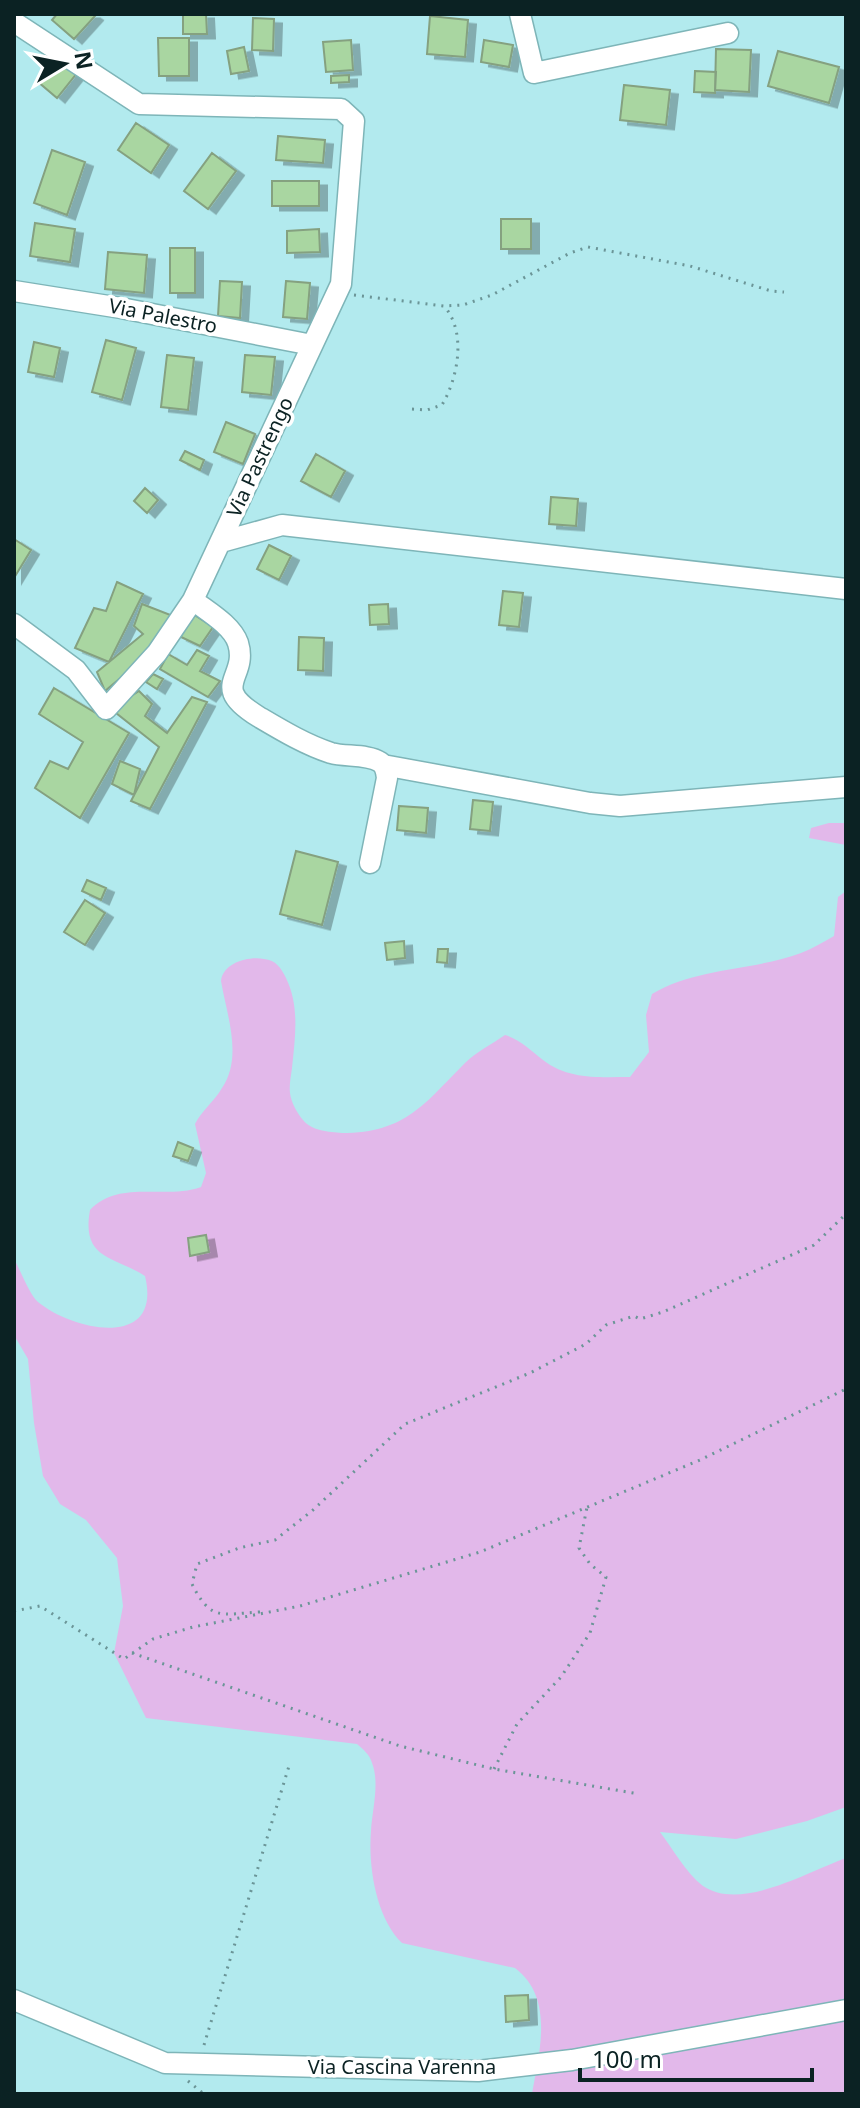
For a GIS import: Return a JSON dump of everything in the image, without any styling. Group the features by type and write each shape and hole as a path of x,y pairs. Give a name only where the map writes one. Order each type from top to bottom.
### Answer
{"street":[{"path":"520,14 534,73 728,33"},
{"name":"Via Pastrengo","path":"14,22 139,104 341,109 354,121 339,289 221,542"},
{"name":"Via Palestro","path":"14,291 312,345"},
{"name":"Via Pastrengo","path":"221,542 282,525 846,589"},
{"path":"14,624 76,670 106,709 157,653 193,600 221,542"},
{"path":"193,600 229,629 238,643 238,660 231,687 231,693 238,701 255,715 306,743 332,753 377,760 383,765 620,806 846,787"},
{"path":"370,863 387,778 383,765"},
{"name":"Via Cascina Varenna","path":"14,2000 165,2063 478,2071 572,2060 846,2010"}],"path":[{"path":"339,289 352,295 444,306 463,305 492,295 570,253 588,247 690,266 771,291 784,292"},
{"path":"412,409 427,410 442,405 452,388 458,335 455,319 444,306"},
{"path":"276,1611 217,1614 202,1605 192,1584 197,1564 239,1548 275,1540 313,1510 405,1424 530,1373 586,1344 606,1325 634,1316 640,1319 663,1312 814,1245 846,1214"},
{"path":"14,1611 40,1606 124,1659 153,1639 193,1627 300,1606 480,1552 700,1460 846,1389"},
{"path":"494,1769 517,1724 561,1677 590,1633 606,1577 590,1564 579,1548 587,1507"},
{"path":"132,1653 400,1746 494,1769 639,1794"},
{"path":"199,2064 289,1766"}],"shaded area":[{"path":"829,823 846,823 846,845 809,838 811,828"},
{"path":"846,891 846,1807 807,1821 736,1839 660,1832 697,1881 719,1893 755,1892 775,1887 846,1858 846,2094 532,2094 541,2027 536,1995 528,1980 515,1968 402,1943 386,1920 376,1891 371,1860 374,1771 370,1757 364,1750 357,1744 146,1718 114,1653 123,1606 117,1558 86,1520 60,1504 43,1476 28,1359 14,1335 14,1259 35,1299 72,1321 111,1328 128,1324 141,1315 147,1300 145,1276 95,1248 90,1239 90,1210 115,1195 201,1187 206,1173 195,1124 219,1093 232,1063 232,1036 221,981 226,970 237,962 258,958 272,961 286,978 293,1000 295,1023 290,1093 301,1117 311,1127 321,1130 364,1132 383,1128 412,1113 469,1059 505,1035 521,1042 563,1071 584,1076 630,1077 649,1052 646,1015 652,994 669,985 706,974 783,959 834,936 838,897"}],"building":[{"path":"57,14 95,16 74,39 52,20"},
{"path":"183,14 206,14 207,34 183,34"},
{"path":"430,16 468,20 465,57 427,54"},
{"path":"253,18 274,19 273,51 252,50"},
{"path":"158,38 189,38 189,76 159,76"},
{"path":"351,40 353,70 326,72 323,42"},
{"path":"484,40 513,45 509,67 481,62"},
{"path":"244,47 249,71 231,74 227,51"},
{"path":"716,49 751,50 749,92 715,90"},
{"path":"778,51 839,67 829,103 768,86"},
{"path":"57,56 77,73 57,98 37,81"},
{"path":"695,71 716,72 715,93 694,92"},
{"path":"349,75 349,82 331,83 331,76"},
{"path":"624,85 670,90 666,125 620,120"},
{"path":"136,123 169,145 151,173 118,150"},
{"path":"278,136 325,140 323,163 276,160"},
{"path":"52,150 85,162 67,215 34,203"},
{"path":"212,153 236,171 208,209 184,191"},
{"path":"272,181 319,181 319,206 272,206"},
{"path":"501,219 531,219 531,249 501,249"},
{"path":"35,223 75,229 70,262 30,256"},
{"path":"319,229 320,252 287,253 287,231"},
{"path":"170,248 195,248 195,293 170,293"},
{"path":"108,252 147,255 144,293 105,289"},
{"path":"220,281 242,282 240,318 218,316"},
{"path":"286,281 310,283 307,319 283,317"},
{"path":"106,340 136,348 122,400 92,392"},
{"path":"34,342 60,348 54,377 28,372"},
{"path":"167,355 194,358 188,410 161,407"},
{"path":"245,355 275,357 271,395 242,392"},
{"path":"226,422 255,434 243,464 214,452"},
{"path":"185,451 204,460 200,470 180,460"},
{"path":"316,454 345,471 331,497 301,481"},
{"path":"145,488 158,500 147,513 134,501"},
{"path":"551,497 578,499 576,526 549,524"},
{"path":"14,539 31,550 14,578"},
{"path":"269,545 291,556 279,580 257,569"},
{"path":"117,582 143,594 109,662 75,648 94,608 106,611"},
{"path":"503,591 523,593 519,627 499,625"},
{"path":"142,604 173,616 156,648 105,691 97,672 143,634 134,626"},
{"path":"388,604 389,624 370,625 369,605"},
{"path":"193,614 213,627 200,646 179,636"},
{"path":"299,637 324,638 323,671 298,670"},
{"path":"197,650 209,656 200,671 220,681 208,697 160,669 168,654 187,665"},
{"path":"153,674 163,679 157,689 146,682"},
{"path":"54,688 129,733 80,818 35,788 50,761 68,769 83,742 39,714"},
{"path":"139,691 152,704 145,716 167,733 192,697 207,702 150,809 131,801 159,747 111,709"},
{"path":"120,761 140,769 134,795 112,784"},
{"path":"473,800 493,802 490,831 470,829"},
{"path":"399,806 428,808 426,833 397,830"},
{"path":"296,851 338,862 322,925 280,914"},
{"path":"87,880 106,888 101,900 82,891"},
{"path":"85,900 105,913 85,945 64,932"},
{"path":"404,941 405,958 387,960 385,943"},
{"path":"438,949 448,949 447,963 437,962"},
{"path":"178,1142 193,1148 188,1161 173,1156"},
{"path":"206,1235 209,1252 190,1256 188,1238"},
{"path":"528,1995 529,2020 506,2022 505,1996"}]}
